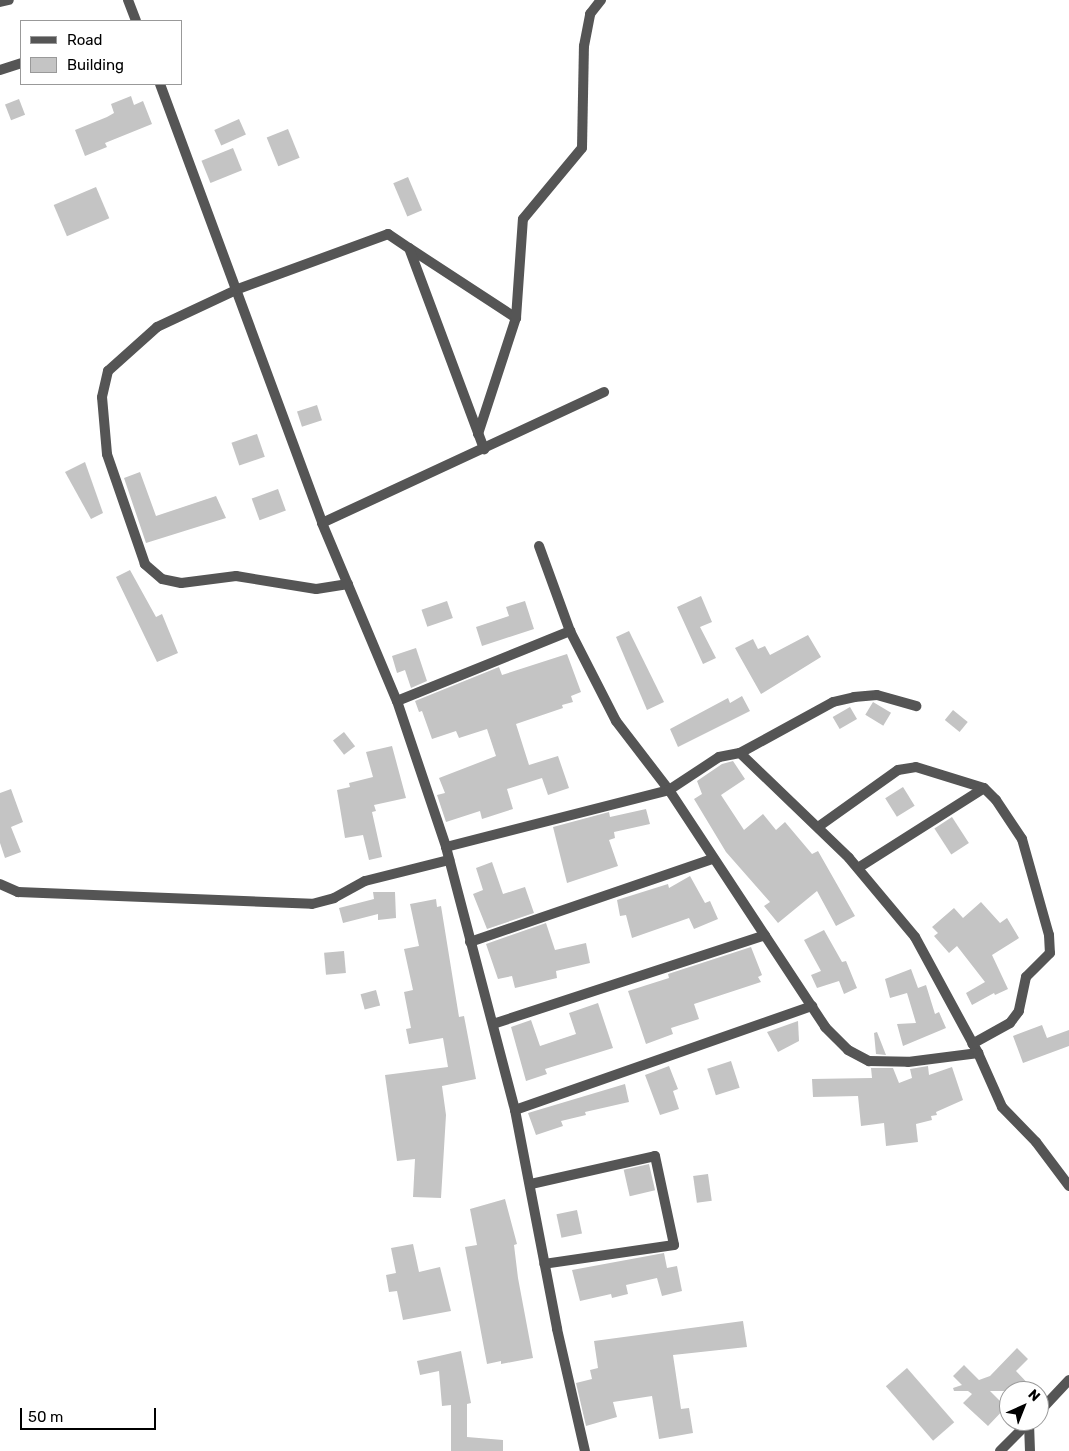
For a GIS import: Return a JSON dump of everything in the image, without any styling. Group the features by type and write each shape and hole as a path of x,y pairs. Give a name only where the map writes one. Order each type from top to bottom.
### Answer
{"street":[{"path":"0,2 9,0"},
{"path":"128,0 136,20"},
{"path":"478,434 516,318 523,219 582,148 584,46 590,14 601,0"},
{"path":"0,70 20,63"},
{"path":"160,85 238,289 322,523 397,701 446,847 515,1110 531,1184 544,1264 585,1451"},
{"path":"348,584 316,588 236,576 181,583 162,579 145,564 108,454 102,398 108,370 157,327 238,289 388,234 516,318"},
{"path":"409,248 484,449"},
{"path":"322,523 604,392"},
{"path":"539,546 570,631 616,721 669,790 712,859 765,935 825,1028 848,1050 869,1061 908,1062 975,1049 1010,1024 1019,1011 1026,977 1050,953 1049,935 1022,840 996,800 984,788 916,766 898,770 818,828"},
{"path":"397,701 570,631"},
{"path":"446,847 669,790 719,757 740,753 834,702 847,698 877,695 916,706"},
{"path":"740,753 858,868 915,937 975,1049 1002,1107 1036,1142 1069,1186"},
{"path":"858,868 984,788"},
{"path":"470,942 712,859"},
{"path":"0,884 18,892 312,904 334,898 365,880 449,860"},
{"path":"493,1024 765,935"},
{"path":"515,1110 812,1006"},
{"path":"531,1184 655,1156 674,1245 544,1264"},
{"path":"1049,1401 1069,1380"},
{"path":"1000,1451 1020,1431"},
{"path":"1029,1431 1030,1451"}],"building":[{"path":"131,96 134,105 143,101 152,124 105,143 107,147 85,156 75,130 114,113 111,104"},
{"path":"19,99 25,115 11,120 5,104"},
{"path":"239,119 246,135 221,146 214,130"},
{"path":"288,129 300,158 278,166 267,138"},
{"path":"233,148 242,170 210,183 201,161"},
{"path":"408,177 422,210 407,216 393,183"},
{"path":"96,187 109,218 67,236 54,205"},
{"path":"317,405 322,420 302,427 297,411"},
{"path":"257,434 265,457 239,465 231,443"},
{"path":"85,462 103,513 91,519 65,472"},
{"path":"140,472 156,516 216,496 226,518 146,543 124,478"},
{"path":"278,489 286,511 260,520 252,499"},
{"path":"130,570 156,617 162,614 178,653 157,662 116,577"},
{"path":"701,596 712,622 700,627 716,658 703,664 677,607"},
{"path":"447,601 453,618 427,627 421,610"},
{"path":"525,601 534,629 482,646 476,627 509,616 506,607"},
{"path":"629,631 664,702 647,710 616,637"},
{"path":"808,635 821,657 761,694 735,648 753,639 758,649 765,646 770,655"},
{"path":"416,648 427,681 411,688 405,670 397,673 392,656"},
{"path":"567,654 581,692 571,696 573,702 562,705 563,708 516,724 529,765 558,756 569,788 548,795 542,778 507,789 513,809 482,819 480,811 446,822 437,795 445,793 439,778 496,756 487,729 459,738 456,731 432,739 422,711 419,712 415,701 499,667 502,675"},
{"path":"742,696 750,711 678,747 670,729 728,698 730,703"},
{"path":"873,702 891,713 883,726 865,715"},
{"path":"850,707 857,719 840,729 833,717"},
{"path":"953,710 968,722 960,732 945,720"},
{"path":"344,732 355,746 344,755 333,741"},
{"path":"392,746 406,798 374,805 376,811 372,812 382,857 369,860 363,835 345,838 337,790 350,787 349,783 373,777 366,752"},
{"path":"733,761 745,779 721,795 744,830 763,814 776,830 785,822 812,854 818,851 855,916 836,926 817,891 778,923 764,906 770,902 726,852 694,799 702,794 697,781 722,764"},
{"path":"903,787 915,806 897,817 885,798"},
{"path":"11,789 23,822 11,827 21,852 5,858 0,843 0,793"},
{"path":"646,809 650,824 614,832 615,838 609,840 618,866 567,883 553,827 609,812 610,817"},
{"path":"952,817 969,843 951,854 934,828"},
{"path":"492,862 503,894 525,887 534,913 487,929 473,894 483,890 476,868"},
{"path":"690,876 705,903 710,901 718,919 694,929 689,918 632,938 626,915 620,916 617,900 668,884 669,888"},
{"path":"373,892 395,892 396,918 378,920 378,914 343,923 339,908 374,899"},
{"path":"436,899 437,907 441,906 459,1017 464,1016 476,1079 442,1086 446,1115 441,1198 413,1197 415,1159 397,1161 385,1075 448,1067 443,1038 409,1044 406,1029 411,1028 404,992 413,990 404,949 419,946 410,904"},
{"path":"981,902 1000,923 1007,918 1019,938 992,955 1008,989 995,995 994,993 972,1005 966,993 985,982 957,946 949,953 934,936 938,933 932,927 954,908 963,918"},
{"path":"546,923 555,950 586,943 590,963 556,971 557,978 515,988 512,976 498,979 486,944"},
{"path":"824,930 842,962 846,961 857,988 844,994 839,981 817,988 811,975 821,971 804,940"},
{"path":"751,947 762,975 758,977 761,982 694,1004 699,1019 671,1028 673,1034 646,1044 628,991 669,978 668,974"},
{"path":"344,951 346,973 326,975 324,953"},
{"path":"911,969 918,988 926,985 935,1014 939,1012 946,1028 903,1046 897,1024 916,1023 907,993 890,998 885,979"},
{"path":"376,990 380,1005 365,1010 361,994"},
{"path":"598,1003 613,1048 545,1069 547,1074 526,1081 511,1027 531,1020 540,1046 576,1034 569,1013"},
{"path":"798,1021 799,1041 778,1052 767,1032"},
{"path":"1042,1025 1047,1038 1069,1030 1069,1046 1023,1063 1013,1036"},
{"path":"877,1032 886,1055 876,1054 874,1033"},
{"path":"731,1061 740,1088 716,1095 707,1069"},
{"path":"669,1066 678,1089 673,1091 679,1109 660,1115 645,1075"},
{"path":"928,1066 929,1075 952,1067 963,1100 936,1112 937,1115 931,1116 932,1120 916,1124 918,1142 886,1146 884,1123 861,1126 858,1096 813,1097 812,1079 872,1078 871,1068 893,1068 899,1083 912,1078 910,1069"},
{"path":"625,1084 629,1102 585,1112 586,1115 561,1121 563,1126 536,1135 528,1113"},
{"path":"649,1164 655,1190 630,1196 624,1170"},
{"path":"708,1174 712,1201 697,1203 693,1176"},
{"path":"505,1199 517,1244 514,1245 518,1278 533,1358 501,1364 501,1361 487,1364 465,1247 477,1245 470,1209"},
{"path":"577,1210 582,1233 561,1238 556,1214"},
{"path":"413,1244 419,1272 440,1267 451,1311 403,1320 397,1291 389,1292 386,1275 396,1273 391,1248"},
{"path":"664,1253 667,1268 677,1266 682,1291 662,1296 657,1278 626,1285 628,1294 612,1298 611,1294 580,1301 572,1270"},
{"path":"743,1321 747,1347 673,1355 681,1409 689,1408 693,1433 659,1439 652,1396 613,1402 617,1417 586,1426 576,1383 592,1379 590,1370 598,1368 594,1341"},
{"path":"1017,1348 1028,1359 1016,1371 1026,1381 999,1381 999,1391 990,1391 999,1400 999,1414 988,1426 963,1403 972,1394 968,1391 954,1391 953,1388 962,1385 953,1376 964,1365 979,1380 990,1376"},
{"path":"461,1351 471,1403 467,1404 467,1437 503,1440 503,1451 451,1451 451,1405 442,1406 439,1371 420,1375 417,1361"},
{"path":"907,1368 954,1422 933,1441 886,1386"}]}
